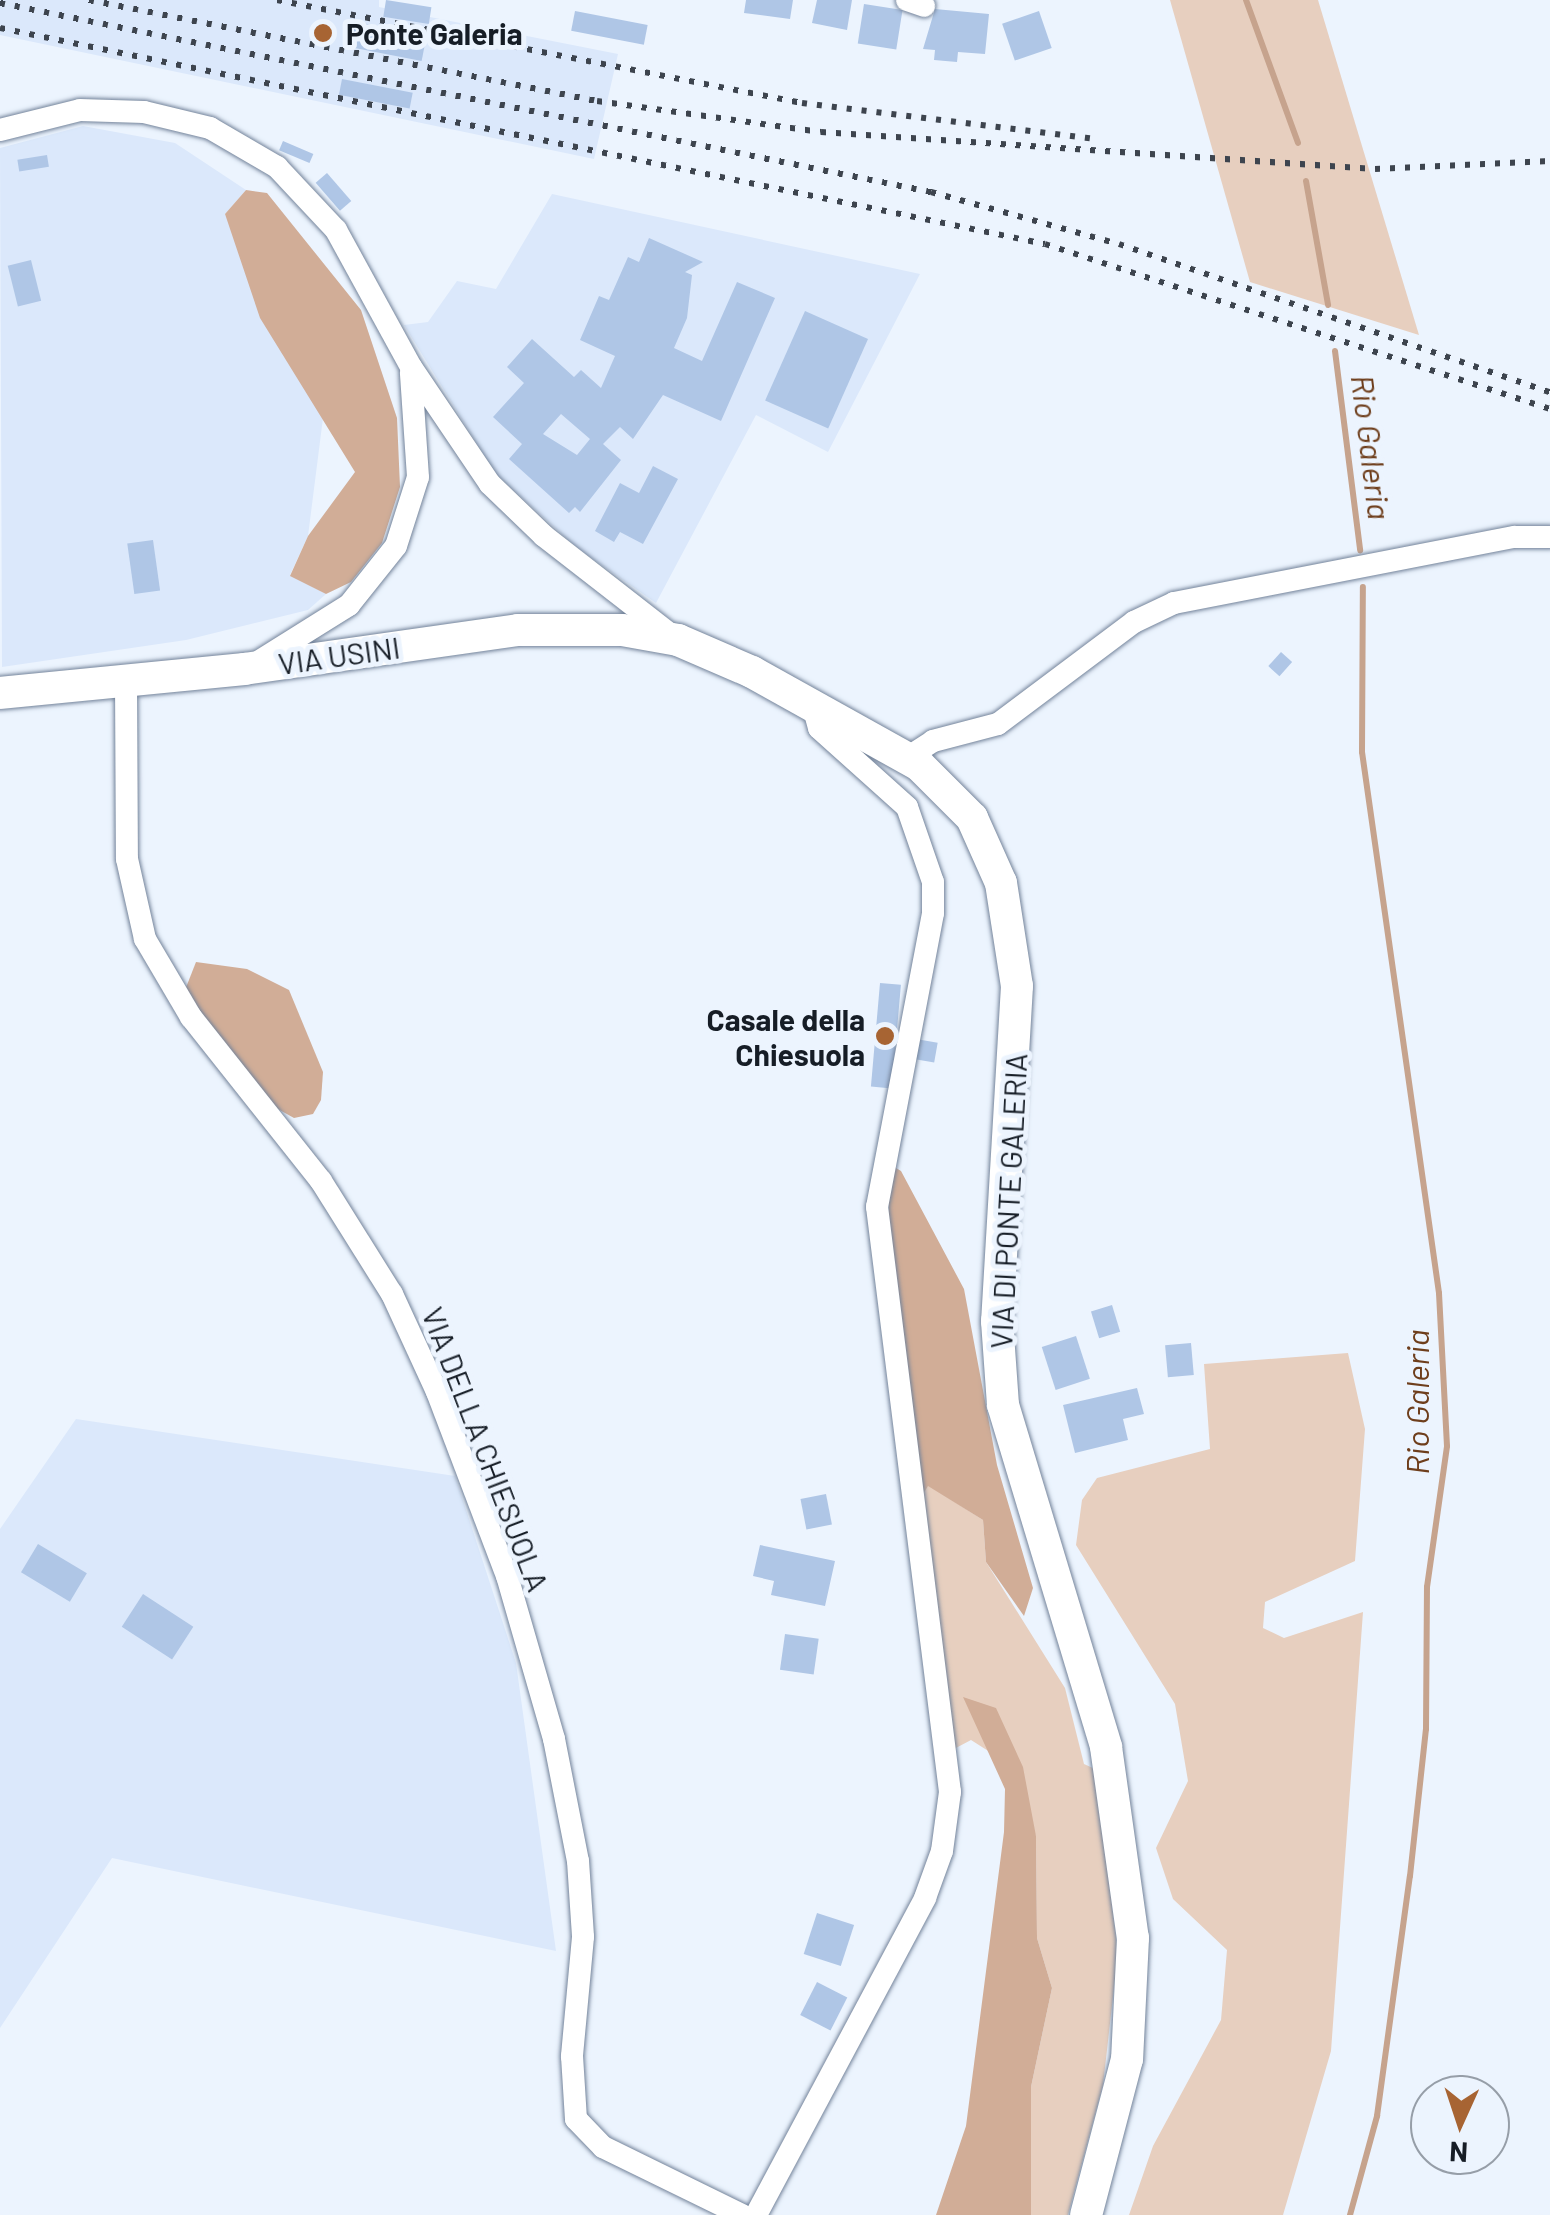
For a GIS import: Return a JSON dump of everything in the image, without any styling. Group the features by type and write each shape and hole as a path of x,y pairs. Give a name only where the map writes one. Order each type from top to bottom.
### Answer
{"main road":[{"name":"VIA USINI","path":"0,693 244,669 530,630 601,628 678,640"},
{"name":"VIA DI PONTE GALERIA","path":"678,640 813,706 906,758 950,791 972,818 1001,884 1012,938 1015,1104 997,1321 1003,1405 1104,1735 1133,1938 1128,2059 1086,2215"}],"street":[{"path":"0,130 100,109 168,116 233,138 278,168 319,208 466,456 503,499 678,640"},
{"path":"244,669 337,616 371,584 396,546 418,477 410,367"},
{"path":"906,758 933,741 998,724 1148,614 1174,603 1498,542 1550,536"},
{"name":"VIA DELLA CHIESUOLA","path":"126,680 127,859 145,939 191,1017 320,1182 392,1294 437,1392 507,1576 554,1739 578,1861 576,2119 603,2147 742,2215"},
{"path":"756,2215 925,1898 942,1851 950,1792 920,1581 898,1344 877,1221 879,1180 933,913 934,882 907,808 820,728 813,706"}],"shaded area":[{"path":"0,0 379,0 379,7 618,54 594,159 0,35"},
{"path":"1170,0 1318,0 1419,335 1250,282"},
{"path":"83,126 175,143 246,190 225,214 323,418 308,536 290,575 326,594 308,610 186,640 2,667 0,148"},
{"path":"246,190 267,193 361,310 397,418 400,487 382,543 351,582 326,594 290,576 308,536 355,472 260,318 225,214"},
{"path":"552,194 920,274 828,452 756,415 656,603 576,547 495,473 404,325 428,322 457,281 496,289"},
{"path":"196,962 247,969 289,990 323,1072 321,1100 313,1114 294,1118 267,1103 195,1014 185,990"},
{"path":"891,1165 901,1171 964,1289 997,1465 1033,1588 1024,1616 986,1562 983,1520 928,1486 919,1501 886,1257"},
{"path":"1348,1353 1365,1429 1355,1561 1265,1602 1263,1628 1284,1638 1363,1612 1331,2051 1283,2215 1129,2215 1153,2146 1221,2020 1227,1950 1173,1899 1156,1848 1188,1781 1175,1704 1076,1545 1082,1500 1097,1478 1210,1449 1204,1364"},
{"path":"76,1419 455,1476 516,1663 556,1951 112,1858 0,2028 0,1529"},
{"path":"928,1485 983,1520 986,1562 1065,1688 1084,1764 1095,1769 1118,1953 1103,2085 1068,2215 1031,2215 1031,2087 1052,1988 1037,1938 1036,1836 965,1698 993,1754 971,1740 954,1749 919,1501"},
{"path":"963,1697 996,1708 1023,1767 1036,1836 1037,1938 1052,1988 1031,2087 1031,2215 936,2215 966,2126 1004,1832 1005,1789"}],"building":[{"path":"386,0 431,7 429,24 383,17"},
{"path":"746,0 793,0 790,19 744,13"},
{"path":"817,0 852,0 847,30 812,23"},
{"path":"864,4 903,10 896,50 858,44"},
{"path":"935,9 989,14 985,54 958,52 957,62 934,60 935,50 923,49"},
{"path":"575,11 648,25 644,45 571,31"},
{"path":"1039,11 1052,48 1015,61 1002,24"},
{"path":"352,21 427,36 422,61 347,47"},
{"path":"342,79 413,93 410,108 339,95"},
{"path":"283,141 313,154 309,163 279,150"},
{"path":"47,155 49,167 19,172 17,160"},
{"path":"327,173 351,201 340,211 316,183"},
{"path":"649,238 703,262 685,272 692,275 687,318 674,348 702,361 737,282 775,298 721,421 663,395 633,439 620,427 603,444 621,460 580,512 575,507 569,513 509,459 522,444 493,417 524,383 507,367 532,339 574,377 581,370 601,388 615,356 580,340 599,296 609,300 628,257 639,262","holes":["561,414 590,439 577,455 543,434"]},
{"path":"31,260 41,301 18,307 8,266"},
{"path":"805,311 868,339 828,429 765,401"},
{"path":"653,466 678,479 643,544 620,532 614,542 595,531 620,483 639,493"},
{"path":"153,540 160,591 134,594 127,544"},
{"path":"1281,652 1292,662 1279,676 1268,666"},
{"name":"Casale della Chiesuola","path":"880,983 901,985 892,1088 871,1087"},
{"path":"916,1039 938,1043 934,1063 913,1059"},
{"path":"1112,1305 1120,1332 1099,1338 1091,1311"},
{"path":"1076,1336 1090,1379 1056,1390 1042,1347"},
{"path":"1191,1343 1194,1375 1168,1377 1165,1345"},
{"path":"1137,1388 1144,1414 1123,1419 1128,1440 1075,1453 1063,1405"},
{"path":"826,1494 832,1524 806,1529 800,1499"},
{"path":"38,1544 87,1573 70,1602 21,1572"},
{"path":"760,1545 835,1561 825,1606 771,1595 774,1581 753,1576"},
{"path":"143,1594 193,1627 172,1659 122,1627"},
{"path":"785,1634 819,1639 814,1674 780,1670"},
{"path":"817,1913 854,1925 841,1966 804,1954"},
{"path":"817,1982 847,1997 830,2030 800,2015"}],"waterway":[{"name":"Rio Galeria","path":"1246,0 1298,143"},
{"name":"Rio Galeria","path":"1306,181 1328,305"},
{"name":"Rio Galeria","path":"1335,351 1360,550"},
{"name":"Rio Galeria","path":"1350,2215 1377,2116 1410,1876 1426,1729 1427,1587 1447,1446 1439,1293 1362,752 1363,587"}],"railway":[{"path":"89,0 597,101 821,132 1375,169 1550,161"},
{"path":"277,0 802,103 1096,139"},
{"path":"0,3 931,192 1119,244 1550,392"},
{"path":"0,28 1045,244 1550,409"}],"place":[{"name":"Ponte Galeria","path":"323,33"},
{"name":"Casale della Chiesuola","path":"885,1036"}]}
